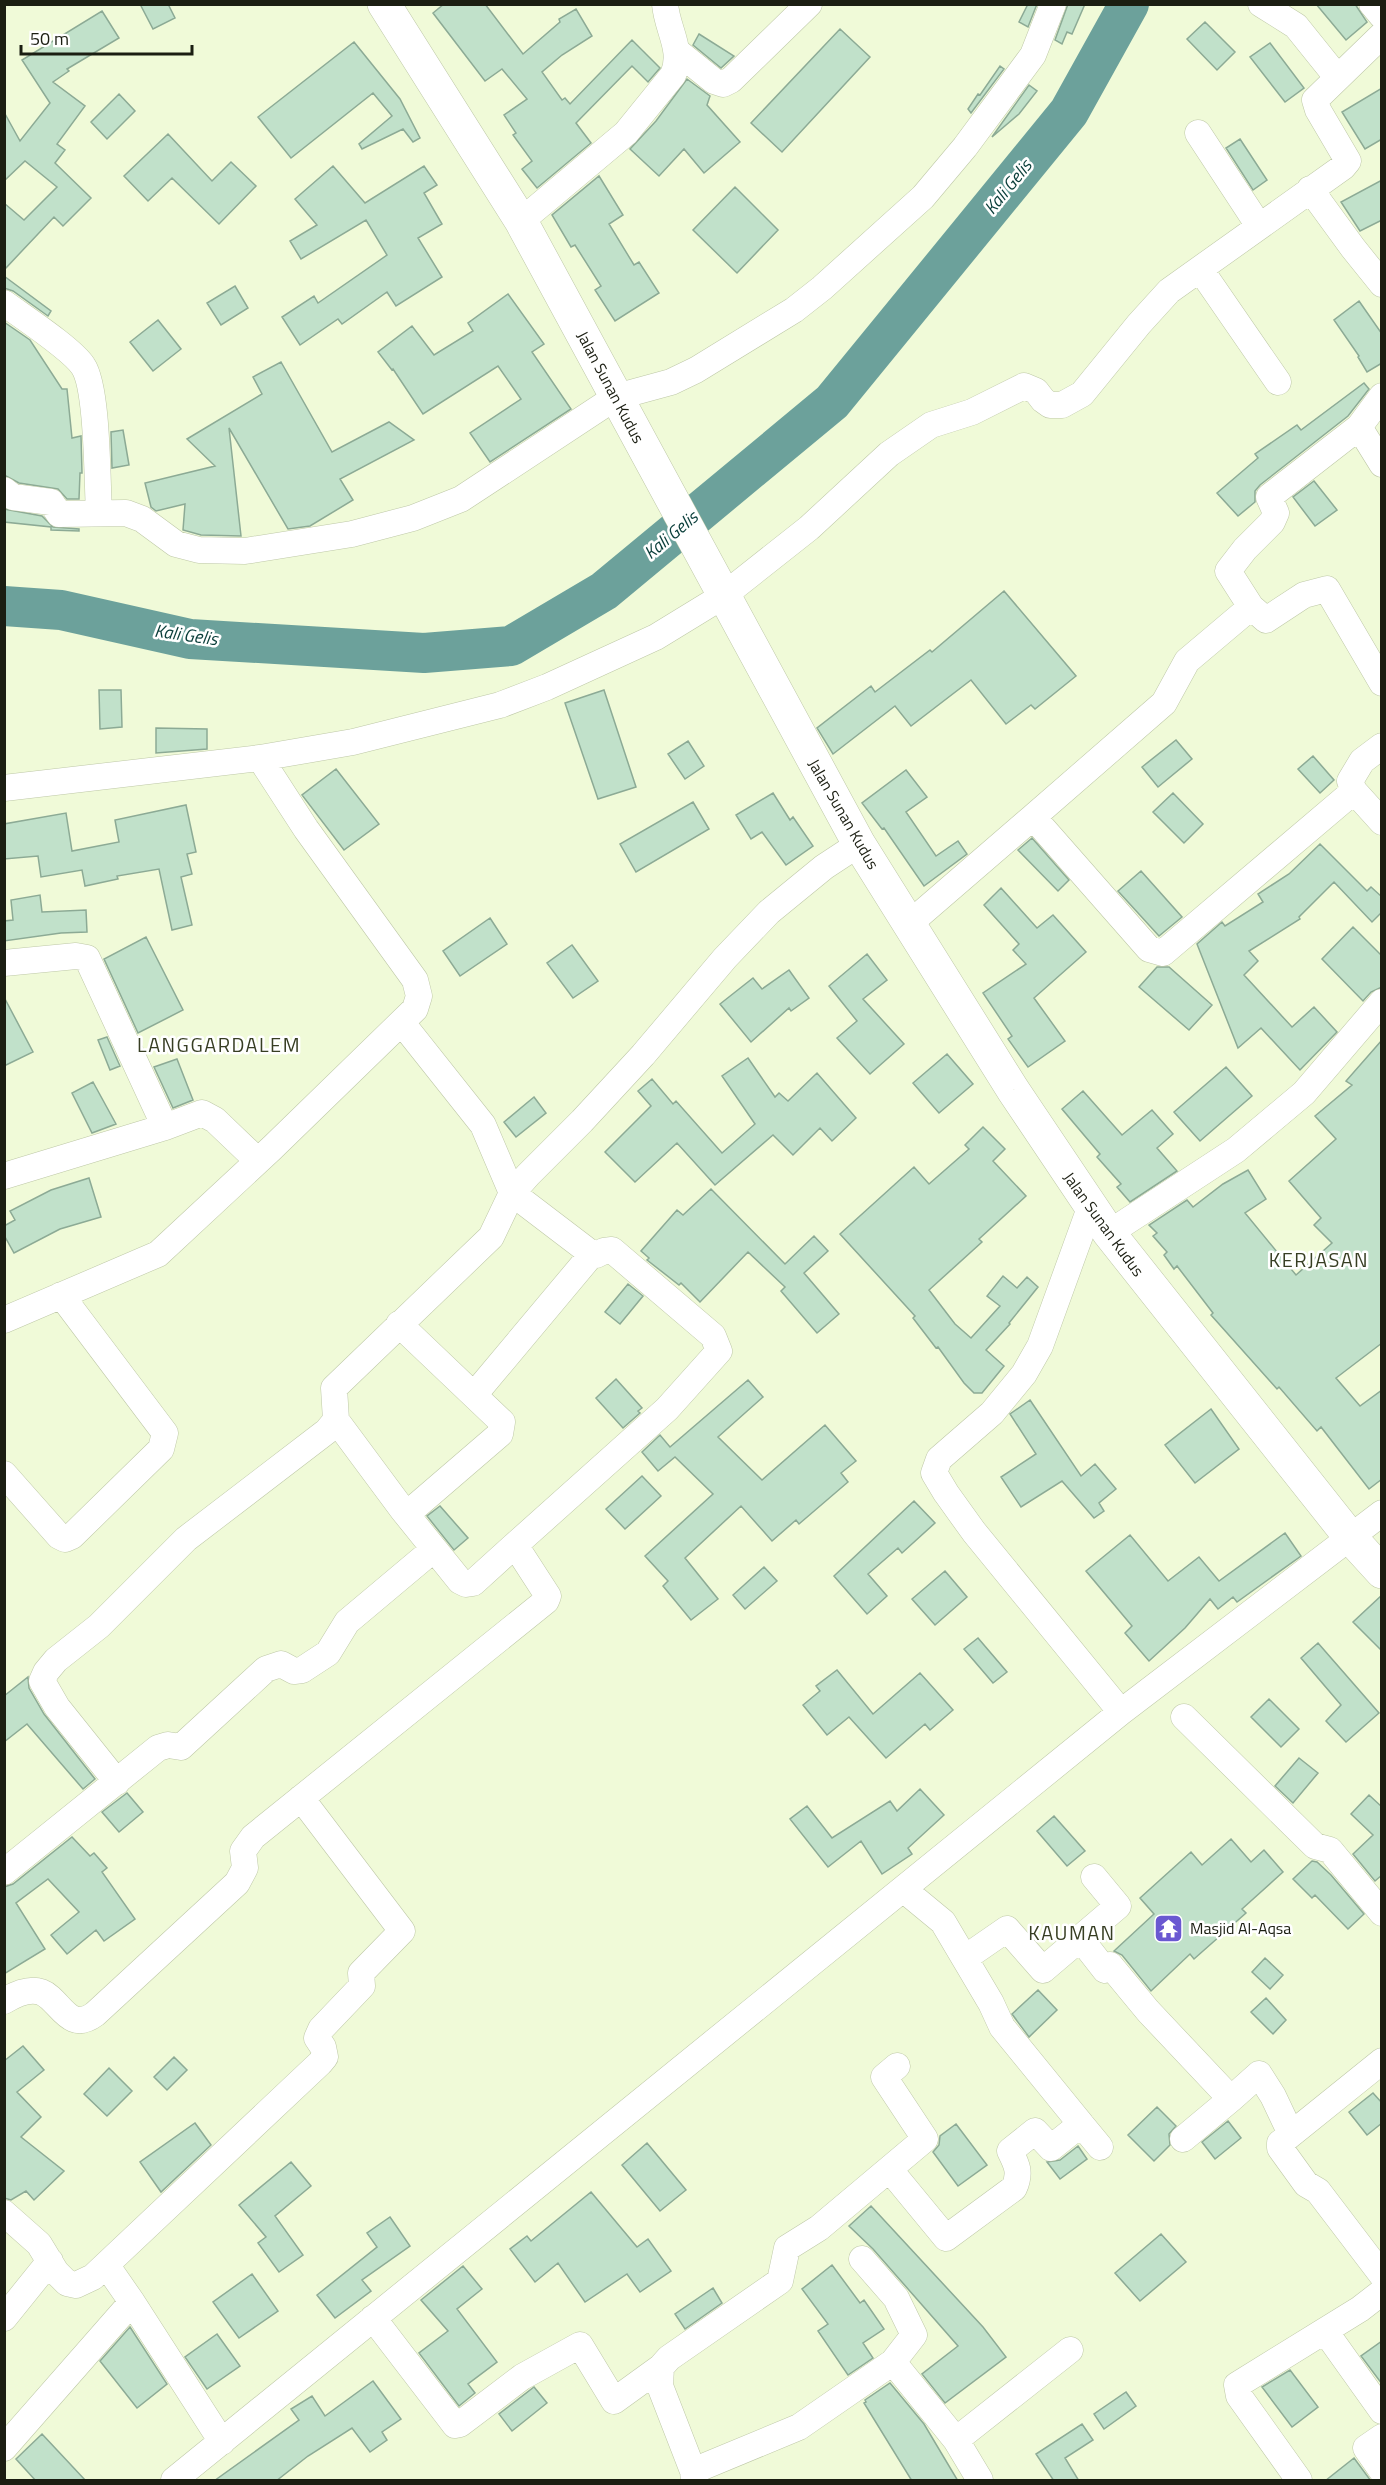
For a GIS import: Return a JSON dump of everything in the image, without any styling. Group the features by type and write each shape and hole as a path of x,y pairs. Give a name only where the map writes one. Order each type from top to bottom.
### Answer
{"main road":[{"name":"Jalan Sunan Kudus","path":"384,4 521,221 859,844 909,924 1099,1221 1350,1537 1382,1572"}],"street":[{"path":"521,221 626,133 673,75 678,64 678,52 666,16 665,4"},
{"path":"678,52 714,81 723,84 731,80 809,4"},
{"path":"4,490 13,497 51,502 59,514 126,513 141,519 176,544 199,550 245,551 352,534 413,518 461,499 618,401 671,382 716,359 794,310 862,254 923,197 965,147 1033,55 1053,4"},
{"path":"1261,4 1296,27 1337,77"},
{"path":"1372,4 1382,16"},
{"path":"4,788 260,758 353,742 500,705 547,687 656,637 809,528 889,453 931,425 972,412 1023,386 1036,391 1050,405 1062,405 1082,394 1169,291 1343,167 1348,161 1318,110 1315,100 1382,35"},
{"path":"1198,133 1259,226"},
{"path":"1310,189 1382,284"},
{"path":"1200,269 1278,382"},
{"path":"4,303 54,340 85,369 90,383 93,413 99,512"},
{"path":"1379,674 1327,589 1304,595 1266,620 1251,607 1228,571 1245,549 1272,522 1276,513 1269,497 1359,428 1382,396"},
{"path":"1359,428 1382,464"},
{"path":"909,924 1164,703 1187,661 1251,607"},
{"path":"1382,746 1362,761 1350,781 1354,791 1382,822"},
{"path":"4,1320 158,1254 415,1009 419,996 415,980 306,829 260,758"},
{"path":"1033,817 1149,949 1163,953 1354,791"},
{"path":"402,1023 483,1125 512,1193 592,1254 612,1250 713,1336 719,1351 667,1409 473,1583 466,1584 460,1581 406,1515 336,1420 334,1388 491,1237 512,1193 643,1055 725,958 769,912 824,867 859,844"},
{"path":"4,963 76,956 87,958 165,1127"},
{"path":"1121,1712 974,1532 934,1473 939,1460 992,1413 1024,1374 1040,1346 1099,1221 1236,1150 1304,1094 1382,1002"},
{"path":"4,1176 165,1127 202,1113 215,1120 258,1161"},
{"path":"474,1395 592,1254"},
{"path":"4,1474 59,1536 65,1539 72,1536 160,1449 165,1433 61,1295"},
{"path":"399,1324 502,1422 500,1434 406,1515"},
{"path":"117,1782 57,1707 42,1681 46,1671 56,1660 99,1626 186,1539 327,1431 336,1420"},
{"path":"174,2481 1121,1712 1382,1513"},
{"path":"4,2001 15,1994 43,1992 64,2013 79,2021 86,2020 237,1883 245,1868 243,1851 253,1837 546,1601 548,1596 543,1585 515,1545"},
{"path":"4,1872 158,1748 168,1745 181,1747 266,1669 281,1664 294,1671 302,1670 328,1653 347,1622 434,1549"},
{"path":"1184,1717 1315,1846 1329,1850 1382,1913"},
{"path":"4,2213 39,2244 56,2272 67,2283 76,2285 93,2277 325,2057 317,2038 321,2029 362,1986 361,1972 402,1931 301,1798"},
{"path":"965,1958 1007,1929 1043,1970 1118,1906 1094,1877"},
{"path":"903,1889 943,1922 1002,2027 1100,2147"},
{"path":"1080,1938 1105,1970 1110,1965 1148,2011 1231,2099"},
{"path":"1382,2061 1280,2144 1280,2148 1306,2184 1318,2191 1382,2275"},
{"path":"373,2318 457,2426 522,2377 580,2345 614,2401 661,2367 669,2358 780,2281 787,2248 819,2228 925,2139 884,2078 897,2066"},
{"path":"1183,2139 1259,2074 1291,2134"},
{"path":"890,2170 946,2238 1014,2188 1019,2177 1010,2151 1035,2131 1052,2148 1081,2124"},
{"path":"661,2367 660,2386 693,2476 799,2427 893,2362 914,2335 896,2298 862,2259"},
{"path":"4,2318 50,2261"},
{"path":"107,2266 222,2442"},
{"path":"1299,2481 1239,2396 1238,2385 1382,2292"},
{"path":"4,2448 132,2302"},
{"path":"1324,2331 1382,2411"},
{"path":"956,2440 1070,2350"},
{"path":"893,2362 956,2440 980,2481"},
{"path":"1382,2437 1366,2448 1382,2471"}],"building":[{"path":"140,4 168,4 175,18 153,29"},
{"path":"444,4 485,4 523,54 560,22 559,19 576,9 592,36 562,55 542,72 562,100 565,98 570,104 632,40 660,68 648,82 632,66 576,123 591,143 537,188 522,169 532,161 513,135 516,133 504,115 527,99 502,69 485,81 433,13"},
{"path":"1028,4 1037,4 1028,27 1019,22"},
{"path":"1068,4 1085,4 1072,34 1067,32 1062,44 1055,40"},
{"path":"1316,4 1355,4 1367,22 1346,40"},
{"path":"102,11 119,38 67,69 69,71 53,82 85,106 57,144 65,150 55,163 91,198 63,226 54,217 4,270 4,203 24,220 57,187 25,161 4,181 4,112 20,141 50,103 22,60"},
{"path":"1205,22 1235,52 1217,70 1187,39"},
{"path":"840,29 870,57 782,152 751,123"},
{"path":"699,34 734,56 721,68 693,45"},
{"path":"354,42 400,99 420,138 413,142 403,129 362,149 359,144 392,116 373,93 291,158 258,117"},
{"path":"1270,43 1304,88 1285,102 1250,57"},
{"path":"1000,66 1004,69 971,113 968,109"},
{"path":"687,79 710,96 707,105 740,142 704,173 684,149 659,176 630,149 656,121"},
{"path":"1029,85 1037,91 1019,114 992,137"},
{"path":"1382,88 1382,139 1365,149 1342,112"},
{"path":"119,94 135,111 107,139 91,122"},
{"path":"168,134 212,181 231,162 256,186 219,224 172,178 148,201 124,176"},
{"path":"1240,139 1267,180 1253,190 1226,148"},
{"path":"333,166 365,203 424,166 437,185 424,193 442,224 418,238 442,277 396,306 387,292 342,324 338,319 300,345 282,317 314,296 318,303 387,255 366,220 301,259 290,241 317,225 295,199"},
{"path":"599,176 623,215 609,224 634,265 639,262 659,293 615,321 595,290 601,286 575,245 571,247 552,215"},
{"path":"1382,180 1382,220 1360,231 1341,202"},
{"path":"735,187 778,230 737,273 693,230"},
{"path":"4,276 51,311 48,316 13,291 4,288"},
{"path":"235,286 248,308 221,325 207,303"},
{"path":"508,294 544,344 532,352 571,409 490,462 470,433 521,399 498,366 423,414 393,369 378,352 412,326 434,355 473,331 468,323"},
{"path":"1359,301 1382,334 1382,363 1367,372 1359,356 1334,320"},
{"path":"158,320 181,349 153,371 130,342"},
{"path":"4,322 30,340 62,389 67,389 72,438 81,436 82,473 80,473 79,499 67,499 58,489 19,483 4,475"},
{"path":"281,362 332,452 389,422 414,440 340,479 353,500 310,526 288,529 229,428 241,536 201,535 183,530 185,504 156,511 151,507 145,483 215,466 187,439 262,394 253,377"},
{"path":"1364,383 1369,389 1348,416 1260,485 1255,491 1255,502 1238,516 1217,493 1258,458 1255,454 1297,425 1301,430"},
{"path":"123,430 129,465 112,468 111,432"},
{"path":"1314,481 1337,510 1315,526 1293,497"},
{"path":"4,509 42,516 53,527 79,529 79,531 51,530 51,527 4,522"},
{"path":"1004,591 1076,676 1035,709 1031,705 1006,724 971,680 911,726 895,706 833,754 817,728 871,686 875,692 930,650 932,652"},
{"path":"99,690 121,690 122,727 100,729"},
{"path":"604,690 636,787 598,799 565,703"},
{"path":"156,728 207,729 207,749 156,753"},
{"path":"1176,740 1192,759 1158,787 1142,767"},
{"path":"688,741 704,766 685,779 668,754"},
{"path":"1313,756 1334,780 1320,793 1298,769"},
{"path":"336,769 379,824 344,850 302,795"},
{"path":"906,770 927,797 906,812 936,856 958,841 967,854 924,886 884,828 882,829 862,803"},
{"path":"773,793 790,820 793,817 813,846 786,865 762,832 751,839 736,815"},
{"path":"1173,793 1203,824 1184,843 1153,812"},
{"path":"693,802 709,829 636,872 620,844"},
{"path":"186,805 196,852 187,854 192,874 181,877 192,925 172,930 159,869 117,876 118,879 85,886 82,870 41,877 38,856 4,859 4,824 66,813 72,851 119,842 115,820"},
{"path":"1032,838 1069,880 1058,891 1018,850"},
{"path":"1320,844 1367,891 1371,887 1382,897 1382,912 1372,922 1334,882 1299,917 1300,919 1249,951 1258,961 1244,975 1292,1027 1314,1007 1337,1032 1300,1070 1261,1028 1238,1048 1197,944 1222,922 1225,926 1263,902 1258,894 1289,874"},
{"path":"1141,871 1182,917 1159,936 1118,891"},
{"path":"1001,888 1037,928 1053,915 1086,952 1034,998 1065,1041 1028,1067 1008,1039 1012,1036 983,993 1026,964 1013,950 1019,944 984,905"},
{"path":"40,895 42,912 86,910 87,932 61,933 4,941 4,921 13,920 11,900"},
{"path":"490,918 507,944 460,976 443,951"},
{"path":"1353,927 1382,956 1382,987 1371,992 1363,1001 1322,959"},
{"path":"146,937 183,1010 138,1033 104,959"},
{"path":"572,945 598,981 573,998 547,963"},
{"path":"867,954 887,980 863,999 904,1044 870,1074 837,1038 857,1021 829,986"},
{"path":"1157,967 1169,967 1212,1005 1189,1030 1139,987"},
{"path":"789,970 809,998 791,1011 789,1008 751,1042 720,1004 753,978 762,989"},
{"path":"4,997 33,1052 4,1066"},
{"path":"107,1037 120,1066 110,1070 98,1040"},
{"path":"1382,1040 1382,1343 1336,1378 1360,1406 1382,1390 1382,1479 1369,1489 1321,1427 1317,1431 1211,1315 1213,1313 1177,1266 1174,1269 1164,1255 1167,1252 1153,1236 1157,1233 1149,1225 1187,1200 1193,1207 1223,1184 1248,1170 1266,1199 1245,1213 1296,1275 1332,1243 1314,1225 1321,1218 1289,1181 1336,1139 1315,1116 1352,1085 1346,1081"},
{"path":"947,1054 973,1084 939,1113 913,1083"},
{"path":"748,1058 775,1097 779,1093 788,1101 817,1073 856,1118 832,1141 820,1128 793,1155 773,1135 715,1185 677,1143 635,1182 605,1152 651,1106 638,1091 652,1079 673,1104 676,1101 722,1153 755,1124 722,1076"},
{"path":"177,1059 193,1100 173,1108 154,1067"},
{"path":"1226,1067 1252,1096 1200,1141 1174,1112"},
{"path":"93,1082 116,1124 92,1133 72,1093"},
{"path":"1083,1091 1122,1135 1152,1110 1173,1134 1157,1148 1177,1171 1130,1202 1117,1187 1121,1184 1097,1157 1100,1154 1062,1109"},
{"path":"534,1097 546,1113 516,1137 504,1122"},
{"path":"983,1127 1005,1149 993,1161 1026,1196 979,1239 982,1242 929,1290 955,1324 971,1338 1000,1306 987,1296 1003,1276 1017,1288 1027,1277 1038,1287 1010,1324 986,1350 1004,1366 982,1393 974,1393 913,1318 915,1316 840,1234 914,1167 929,1184 969,1149 965,1145"},
{"path":"89,1178 101,1217 60,1229 14,1253 4,1235 4,1226 15,1220 10,1211 51,1190"},
{"path":"711,1189 785,1264 814,1236 828,1251 804,1273 839,1314 817,1333 781,1291 785,1287 748,1252 700,1302 681,1283 679,1285 647,1260 649,1258 641,1251 677,1210 683,1215"},
{"path":"628,1284 643,1296 620,1324 605,1312"},
{"path":"616,1379 642,1408 638,1411 640,1413 623,1428 596,1398"},
{"path":"748,1380 763,1397 718,1437 762,1480 825,1425 856,1461 841,1473 848,1482 799,1524 796,1520 772,1541 741,1506 685,1558 718,1599 691,1620 663,1586 668,1581 645,1556 713,1494 675,1457 658,1471 642,1452 660,1435 670,1447"},
{"path":"1030,1400 1081,1476 1095,1464 1116,1489 1099,1503 1104,1511 1094,1518 1062,1481 1021,1507 1001,1477 1036,1454 1010,1414"},
{"path":"1211,1409 1239,1449 1195,1483 1165,1445"},
{"path":"642,1476 661,1496 625,1529 606,1509"},
{"path":"914,1501 935,1523 902,1553 898,1548 868,1574 887,1596 867,1614 834,1576"},
{"path":"440,1506 468,1538 454,1550 427,1516"},
{"path":"1285,1533 1301,1556 1237,1602 1233,1597 1218,1609 1210,1599 1185,1628 1149,1661 1125,1633 1132,1626 1086,1571 1130,1535 1168,1581 1199,1557 1219,1581"},
{"path":"764,1567 777,1581 745,1609 733,1595"},
{"path":"945,1571 967,1597 935,1625 912,1599"},
{"path":"1382,1595 1382,1651 1353,1622"},
{"path":"978,1638 1007,1672 993,1683 964,1649"},
{"path":"1318,1643 1379,1713 1346,1742 1326,1721 1341,1705 1301,1658"},
{"path":"837,1670 873,1714 920,1673 953,1710 930,1730 925,1724 886,1758 849,1717 827,1735 803,1705 820,1691 816,1686"},
{"path":"28,1677 29,1688 44,1714 95,1779 83,1789 27,1724 4,1742 4,1696"},
{"path":"1269,1699 1299,1729 1281,1747 1251,1717"},
{"path":"1299,1758 1318,1773 1293,1803 1275,1786"},
{"path":"920,1789 944,1815 908,1848 912,1854 882,1874 861,1841 828,1867 790,1819 807,1806 832,1838 890,1801 897,1811"},
{"path":"127,1793 143,1812 119,1832 102,1812"},
{"path":"1369,1795 1382,1807 1382,1875 1375,1881 1353,1854 1373,1835 1351,1814"},
{"path":"1054,1816 1085,1851 1067,1866 1037,1831"},
{"path":"72,1837 90,1856 94,1853 107,1868 102,1872 135,1919 104,1941 96,1930 67,1954 51,1935 79,1912 48,1879 16,1903 45,1949 4,1974 4,1887 13,1884"},
{"path":"1231,1839 1251,1862 1264,1850 1283,1872 1242,1909 1246,1913 1194,1959 1190,1954 1151,1991 1122,1955 1114,1951 1154,1914 1140,1898 1191,1852 1202,1865"},
{"path":"1312,1861 1317,1862 1331,1875 1364,1914 1348,1929 1315,1895 1312,1898 1293,1879"},
{"path":"1265,1958 1283,1975 1270,1989 1252,1972"},
{"path":"1038,1990 1057,2010 1029,2037 1012,2014"},
{"path":"1266,1998 1286,2020 1273,2034 1251,2012"},
{"path":"23,2046 44,2070 17,2092 41,2117 21,2137 64,2171 34,2200 26,2191 11,2200 4,2198 4,2061"},
{"path":"174,2057 187,2070 167,2090 154,2077"},
{"path":"109,2068 132,2091 107,2116 84,2094"},
{"path":"1373,2093 1382,2103 1382,2123 1367,2135 1349,2112"},
{"path":"1157,2107 1176,2126 1169,2134 1170,2145 1154,2161 1128,2135"},
{"path":"1228,2121 1241,2138 1215,2159 1202,2142"},
{"path":"195,2123 211,2145 161,2192 140,2162"},
{"path":"956,2124 987,2165 958,2186 933,2152 939,2145 940,2136"},
{"path":"647,2143 686,2190 660,2211 622,2165"},
{"path":"1078,2146 1087,2159 1060,2179 1047,2162 1060,2160"},
{"path":"291,2162 311,2186 275,2216 303,2255 279,2272 258,2243 266,2237 239,2205"},
{"path":"591,2192 637,2247 648,2239 671,2271 640,2292 627,2274 585,2302 558,2263 535,2282 510,2249 527,2236 531,2241"},
{"path":"871,2206 983,2327 1006,2357 945,2403 922,2374 958,2346 873,2249 849,2226"},
{"path":"390,2217 410,2246 362,2280 371,2291 335,2318 317,2295 377,2247 367,2233"},
{"path":"1161,2234 1186,2262 1140,2301 1115,2273"},
{"path":"832,2265 860,2303 864,2300 884,2329 863,2343 873,2358 848,2375 818,2331 828,2324 802,2289"},
{"path":"463,2266 482,2289 457,2309 497,2362 468,2384 475,2393 459,2406 419,2353 448,2331 421,2300"},
{"path":"252,2274 278,2311 239,2338 213,2302"},
{"path":"713,2288 722,2303 685,2329 675,2314"},
{"path":"130,2327 167,2384 137,2408 100,2361"},
{"path":"217,2334 240,2366 207,2389 185,2357"},
{"path":"1382,2341 1382,2384 1361,2356"},
{"path":"1290,2370 1318,2407 1292,2427 1262,2387"},
{"path":"373,2381 401,2419 382,2432 387,2440 370,2452 352,2428 308,2456 276,2481 214,2481 299,2420 291,2409 312,2396 325,2416"},
{"path":"890,2383 924,2424 958,2481 912,2481 864,2403"},
{"path":"534,2387 547,2403 512,2431 499,2414"},
{"path":"1126,2392 1136,2406 1104,2429 1094,2414"},
{"path":"1082,2424 1093,2440 1065,2458 1079,2481 1054,2481 1036,2454"},
{"path":"42,2434 86,2481 36,2481 16,2459"},
{"path":"1354,2458 1371,2481 1325,2481"}],"waterway":[{"name":"Kali Gelis","path":"4,606 61,610 190,639 424,653 511,646 604,591 832,402 1069,112 1129,4"}],"place":[{"name":"Masjid Al-Aqsa","path":"1169,1928"}],"district":[{"name":"LANGGARDALEM","path":"219,1045"},
{"name":"KERJASAN","path":"1319,1260"},
{"name":"KAUMAN","path":"1072,1933"}]}
